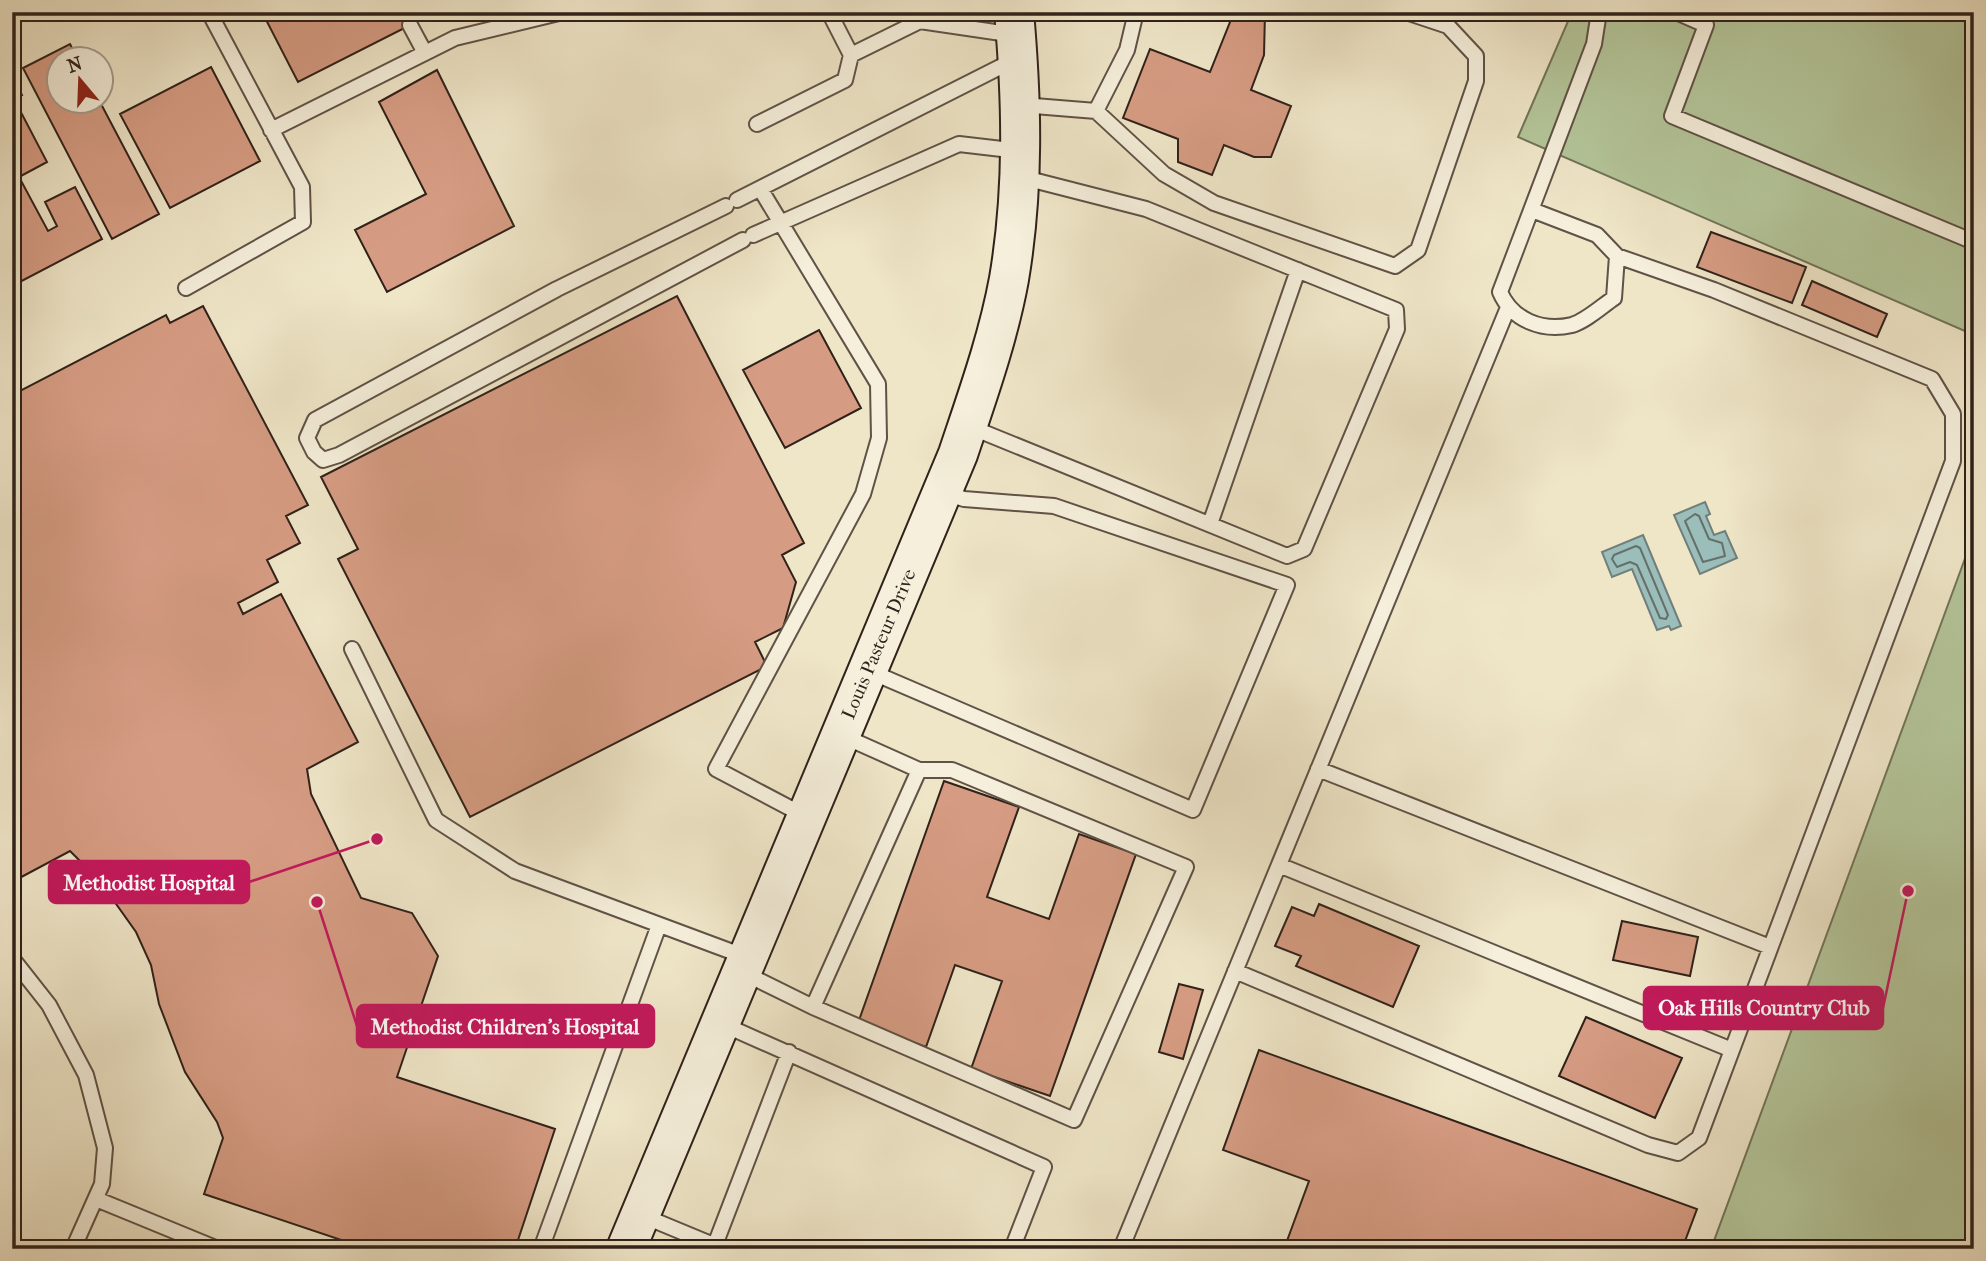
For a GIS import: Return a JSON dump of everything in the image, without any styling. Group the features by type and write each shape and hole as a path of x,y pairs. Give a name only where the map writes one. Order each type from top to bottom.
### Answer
{"street":[{"name":"Louis Pasteur Drive","path":"633,1232 942,492 988,368 1009,280 1020,164 1022,105 1016,35"}],"lane":[{"path":"186,288 303,222 302,187 209,12"},
{"path":"271,130 455,38 563,12"},
{"path":"757,124 845,80 851,55 829,12"},
{"path":"1096,111 1127,50 1136,12"},
{"path":"1022,105 1096,111 1164,174 1214,204 1395,266 1418,250 1476,81 1476,56 1448,26 1406,12"},
{"path":"1599,12 1594,44 1500,292 1507,310 1537,326 1574,324 1614,298 1617,256"},
{"path":"1676,12 1709,19 1672,116 1974,242"},
{"path":"851,55 920,21 1016,35"},
{"path":"410,25 425,53"},
{"path":"968,426 1287,555 1304,549 1397,330 1396,310 1146,209 959,144 779,221 339,455 323,460 314,452 307,438 314,420 557,289 761,190 1016,35"},
{"path":"761,190 878,384 879,438 863,494 716,769 806,817"},
{"path":"1235,971 1648,1145 1678,1153 1699,1138 1953,461 1953,414 1932,379 1714,290 1617,256 1597,235 1532,210"},
{"path":"1210,524 1298,270"},
{"path":"1121,1249 1507,310"},
{"path":"868,671 1193,810 1287,585 1054,506 964,499 942,492"},
{"path":"352,649 436,820 515,871 659,925 744,965 813,1006 1074,1120 1186,867 952,770 919,770 841,735"},
{"path":"1318,769 1770,947"},
{"path":"813,1006 919,770"},
{"path":"1279,865 1732,1050"},
{"path":"541,1249 659,925"},
{"path":"12,958 50,1004 86,1075 105,1147 102,1184 73,1249"},
{"path":"720,1023 1044,1167 1012,1249"},
{"path":"633,1232 719,1247 789,1052"},
{"path":"96,1199 218,1249"}],"green space":[{"path":"1572,12 1974,12 1974,335 1518,137"},
{"path":"1974,534 1974,1249 1711,1249"}],"water":[{"path":"1705,502 1710,514 1706,516 1714,535 1725,531 1737,558 1700,574 1674,515"},
{"path":"1643,535 1681,626 1671,630 1669,626 1657,630 1632,569 1612,577 1602,552"}],"building":[{"path":"262,12 436,12 298,82"},
{"path":"1230,12 1265,12 1264,55 1251,90 1291,106 1271,157 1254,157 1224,145 1212,175 1178,162 1178,139 1123,118 1150,49 1210,72 1230,22"},
{"path":"12,35 20,49 12,53"},
{"path":"46,56 46,112 23,68"},
{"path":"211,67 260,161 170,208 120,114"},
{"path":"437,70 514,226 387,292 355,230 426,194 379,102"},
{"path":"12,76 22,95 14,99 47,162 19,177 48,231 57,226 45,202 75,187 102,239 12,286"},
{"path":"48,116 107,116 159,214 112,239"},
{"path":"1711,232 1806,267 1792,303 1697,267"},
{"path":"1812,281 1887,314 1877,337 1802,305"},
{"path":"677,296 804,543 782,555 796,582 783,628 755,642 767,666 470,817 338,559 358,549 321,477"},
{"path":"203,306 308,505 286,516 300,543 267,560 278,582 238,603 243,614 281,594 358,742 307,769 311,794 361,898 412,913 438,956 397,1077 555,1129 515,1249 368,1249 204,1194 223,1138 217,1122 185,1072 159,1004 151,965 136,932 99,880 70,851 12,882 12,395 166,315 170,323"},
{"path":"819,330 861,408 785,448 743,370"},
{"path":"944,781 1019,807 987,897 1049,919 1079,834 1136,854 1050,1096 971,1069 1002,981 955,965 926,1047 858,1023"},
{"path":"1319,904 1419,946 1393,1007 1296,966 1301,956 1275,946 1292,907 1314,916"},
{"path":"1622,921 1698,937 1690,976 1613,960"},
{"path":"1179,984 1203,990 1183,1059 1159,1052"},
{"path":"1586,1017 1682,1058 1655,1118 1559,1076"},
{"path":"1259,1050 1697,1209 1682,1249 1284,1249 1309,1181 1223,1150"}],"place":[{"name":"Methodist Hospital","path":"377,839"},
{"name":"Oak Hills Country Club","path":"1908,891"},
{"name":"Methodist Children's Hospital","path":"317,902"}]}
